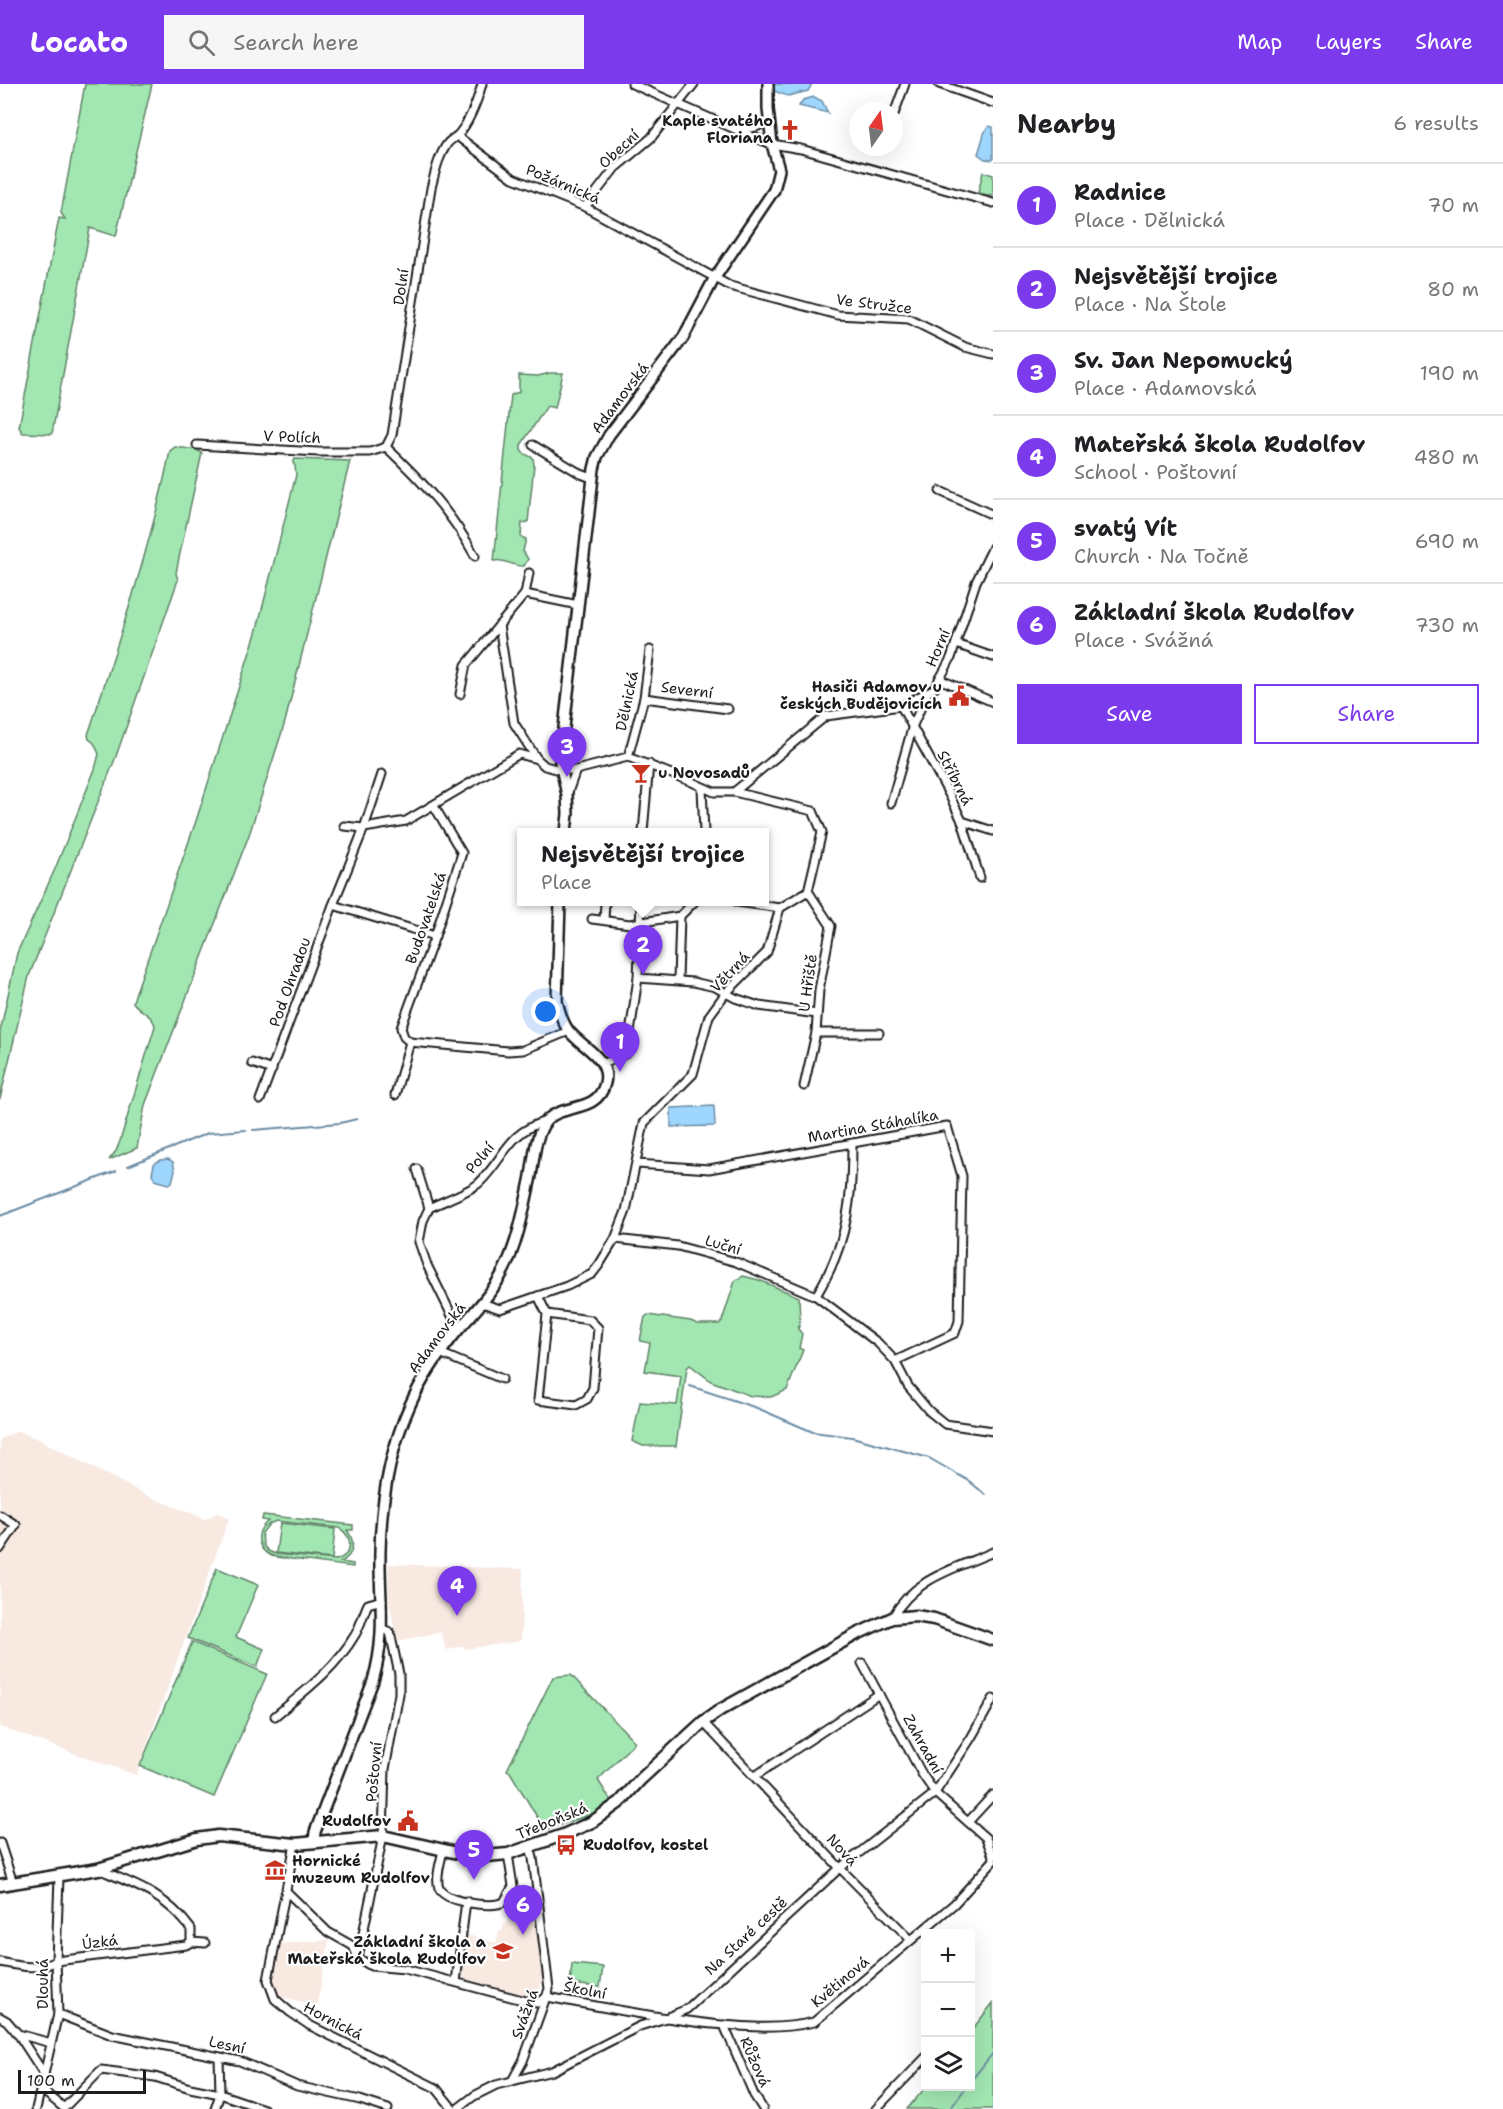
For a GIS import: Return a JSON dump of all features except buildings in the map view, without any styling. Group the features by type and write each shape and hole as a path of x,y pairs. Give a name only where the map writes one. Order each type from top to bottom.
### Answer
{"main road":[{"name":"Třeboňská","path":"0,1885 98,1869 197,1839 218,1836 295,1844 383,1836 476,1856 508,1854 592,1822 620,1802 641,1779 703,1722 720,1710 857,1634 892,1618 916,1616 934,1619 993,1640"}],"street":[{"path":"457,136 477,103 482,84"},
{"path":"632,84 772,144 801,149 993,203"},
{"name":"Obecní","path":"585,207 615,168 651,138 694,84"},
{"name":"Adamovská","path":"566,828 567,795 560,762 592,478 597,457 609,435 683,338 714,279 774,190 779,170 772,144 768,84"},
{"path":"898,102 905,84"},
{"path":"939,84 993,103"},
{"path":"738,130 756,127 770,121"},
{"name":"Požárnická","path":"457,136 513,178 585,207 714,279"},
{"name":"Dolní","path":"386,447 392,435 431,188 438,160 448,143 457,136"},
{"name":"Ve Stružce","path":"714,279 730,286 838,315 909,319 965,347 993,354"},
{"name":"V Polích","path":"197,445 318,452 370,452 386,447"},
{"path":"533,445 581,474 592,478"},
{"path":"386,447 432,493 463,533 475,556"},
{"path":"940,491 993,515"},
{"name":"Horní","path":"734,792 826,716 901,706 935,688 956,644 976,582 993,547"},
{"path":"460,694 466,666 525,594 529,573"},
{"path":"525,594 578,605"},
{"path":"499,625 514,723 537,759 545,766 561,770 576,770 628,757 714,792 734,792 813,811 822,832 808,891 780,908 766,906"},
{"path":"956,644 993,657"},
{"name":"Dělnická","path":"628,757 644,698 650,650"},
{"path":"939,679 993,702"},
{"path":"891,803 912,725 928,692"},
{"name":"Severní","path":"644,698 728,709"},
{"name":"Stříbrná","path":"901,706 962,821 980,879"},
{"path":"344,826 364,828 406,821 434,806 514,755 519,754 537,759"},
{"path":"643,828 649,764"},
{"path":"567,795 576,770"},
{"name":"Pod Ohradou","path":"260,1100 333,904 364,828 381,774"},
{"path":"702,788 704,828"},
{"name":"Budovatelská","path":"395,1095 410,1041 404,1036 401,1028 435,936 462,853 434,806"},
{"path":"962,821 993,831"},
{"name":"U Hřiště","path":"804,1086 816,1033 831,926 808,891"},
{"path":"333,904 435,936"},
{"path":"546,1121 556,1114 592,1103 601,1092 606,1079 603,1064 569,1031 557,1001 560,906"},
{"path":"604,920 605,906"},
{"path":"603,1064 627,1053 638,978 641,906"},
{"path":"592,919 630,924 680,916 690,906"},
{"name":"Větrná","path":"638,1164 644,1123 693,1074 698,1064 704,1029 709,1016 725,994 767,952 780,908"},
{"path":"678,980 680,916"},
{"path":"638,978 678,980 715,987 725,994 759,1006 817,1014"},
{"path":"410,1041 508,1051 523,1050 569,1031"},
{"path":"816,1033 879,1033"},
{"path":"252,1063 272,1070"},
{"name":"Adamovská","path":"314,1842 315,1832 373,1681 386,1631 382,1600 381,1534 388,1470 410,1405 440,1353 482,1303 503,1272 511,1253 531,1180 537,1141 546,1121"},
{"name":"Polní","path":"429,1208 478,1184 517,1134 532,1125 546,1121"},
{"name":"Martina Stáhalíka","path":"638,1164 709,1169 947,1126 963,1176 959,1321 955,1333 895,1361"},
{"path":"816,1296 835,1258 848,1213 852,1177 852,1143"},
{"path":"482,1303 500,1309 567,1286 592,1274 615,1239 626,1211 638,1164"},
{"path":"417,1169 429,1208 423,1221 419,1242 427,1264 459,1330"},
{"name":"Luční","path":"615,1239 678,1246 735,1262 816,1296 878,1343 895,1361 908,1386 929,1412 945,1424 993,1431"},
{"path":"538,1296 547,1314 538,1400 576,1405 587,1399 593,1388 598,1328 590,1320 547,1314"},
{"path":"440,1353 502,1379"},
{"path":"0,1515 16,1525 0,1549"},
{"path":"892,1618 899,1604 932,1576 993,1552"},
{"path":"275,1716 321,1679 333,1666 356,1634 368,1604 382,1600"},
{"name":"Poštovní","path":"358,1958 383,1836 385,1769 399,1694 399,1674 386,1631"},
{"name":"Zahradní","path":"862,1664 922,1774 935,1793 986,1838 993,1858"},
{"path":"755,1776 879,1694"},
{"name":"Na Staré cestě","path":"455,2109 496,2085 552,2070 640,2026 687,2009 840,1868 935,1793 993,1699"},
{"name":"Nová","path":"703,1722 911,1940"},
{"path":"969,1822 993,1795"},
{"path":"0,1843 13,1883"},
{"name":"Hornická","path":"295,1844 268,1980 275,1999 309,2025 436,2088 455,2109"},
{"name":"Svážná","path":"512,2081 523,2061 549,1989 530,1847"},
{"path":"443,1850 438,1881 443,1895 450,1899 494,1906 504,1902 513,1886 508,1854"},
{"name":"Květinová","path":"663,2019 773,2028 814,2022 954,1904 993,1858"},
{"path":"98,1869 147,1890 164,1900 190,1929 191,1942"},
{"name":"Dlouhá","path":"36,2109 58,2014 56,1961 59,1877"},
{"name":"Školní","path":"286,1891 328,1932 353,1946 358,1958 371,1966 405,1969 537,2003 547,1997 663,2019"},
{"path":"456,1982 466,1901"},
{"name":"Úzká","path":"0,1962 45,1968 56,1961 186,1945 191,1942 205,1943"},
{"name":"Lesní","path":"58,2014 112,2035 250,2064 297,2086 360,2100 388,2109"},
{"path":"0,2017 7,2021 18,2034 44,2074"},
{"name":"Růžová","path":"724,2025 754,2095 763,2109"},
{"path":"18,2034 51,2043"},
{"path":"215,2109 220,2094 219,2058"},
{"path":"876,2109 921,2062"},
{"path":"41,2089 64,2108 101,2070 155,2077 220,2094 264,2109"}],"shaded area":[{"path":"18,1431 148,1496 205,1519 217,1513 229,1518 136,1775 0,1727 0,1439"},
{"path":"388,1564 523,1569 521,1641 465,1649 463,1646 446,1650 441,1632 397,1641 389,1601"},
{"name":"Základní škola a Mateřská škola Rudolfov","path":"519,1904 523,1904 524,1907 535,1906 542,1975 540,1991 529,1997 461,1978 469,1943 466,1942 467,1935 496,1943 499,1930 502,1931 504,1924 508,1922 507,1909 519,1907"},
{"path":"329,1940 317,2005 282,1998 276,1991 274,1979 279,1944"}],"green space":[{"path":"85,84 152,84 116,236 90,228 52,434 23,433 19,427 59,218 65,219 61,213"},
{"path":"983,172 993,175 993,196 978,193"},
{"path":"563,373 555,408 547,406 521,445 523,453 533,458 534,465 528,522 522,523 521,537 526,539 523,551 528,559 524,566 494,561 511,395 519,392 519,375 538,376"},
{"path":"175,447 197,450 202,453 176,573 178,580 115,759 29,976 0,1099 0,1032 17,953 55,869 95,769 99,754 88,735 122,632 161,492 170,451"},
{"path":"295,459 350,461 285,722 249,835 145,1105 137,1148 109,1160 120,1141 155,1026 152,1019 133,1002 196,821 256,633 296,475 293,463"},
{"path":"743,1276 759,1280 799,1297 800,1323 798,1329 802,1334 799,1348 803,1350 787,1390 771,1397 751,1396 711,1381 690,1365 687,1368 676,1446 643,1446 632,1441 640,1402 677,1405 681,1376 645,1371 650,1343 640,1341 645,1317 648,1315 691,1321 697,1324 719,1324 735,1281"},
{"path":"263,1515 353,1525 353,1530 347,1530 352,1539 351,1552 341,1562 353,1564 353,1567 270,1555 259,1542 260,1531 268,1521 262,1520","holes":["276,1521 339,1528 347,1536 350,1546 346,1554 336,1560 276,1554 268,1551 263,1545 262,1533 269,1524"]},
{"path":"280,1523 335,1529 332,1559 276,1553"},
{"path":"217,1568 258,1585 236,1637 264,1649 257,1667 188,1638"},
{"path":"192,1642 267,1674 214,1797 140,1766"},
{"path":"571,1675 635,1742 598,1780 611,1801 595,1813 545,1830 507,1770 553,1677"},
{"path":"572,1964 603,1967 600,1987 570,1984"},
{"path":"993,2003 993,2109 907,2109 923,2091 975,2091 975,2026"}],"water":[{"path":"773,84 812,84 808,91 788,96 774,91"},
{"path":"814,97 822,101 828,113 799,106 803,100"},
{"path":"989,126 993,127 993,160 985,159 978,154 985,131"},
{"path":"714,1106 715,1126 671,1127 671,1108"},
{"path":"168,1159 173,1162 175,1170 172,1182 169,1184 155,1180 152,1174 154,1164"}],"waterway":[{"path":"253,1130 340,1123 357,1119"},
{"path":"128,1166 208,1133 246,1130"},
{"path":"0,1216 116,1171"},
{"path":"690,1386 757,1408 813,1432 852,1437 929,1458 969,1481 986,1495"},
{"path":"975,2076 993,2053"},
{"path":"950,2109 963,2091"}],"place":[{"name":"Kaple svatého Floriana","path":"790,130"},
{"name":"Hasiči Adamov u českých Budějovicích","path":"959,696"},
{"name":"u Novosadů","path":"641,773"},
{"name":"Sv. Jan Nepomucký","path":"567,777"},
{"name":"Nejsvětější trojice","path":"643,975"},
{"name":"Radnice","path":"620,1072"},
{"name":"Mateřská škola Rudolfov","path":"457,1616"},
{"name":"Rudolfov","path":"408,1821"},
{"name":"Rudolfov, kostel","path":"566,1845"},
{"name":"Hornické muzeum Rudolfov","path":"275,1870"},
{"name":"svatý Vít","path":"474,1880"},
{"name":"Základní škola Rudolfov","path":"523,1935"},
{"name":"Základní škola a Mateřská škola Rudolfov","path":"503,1951"}]}
